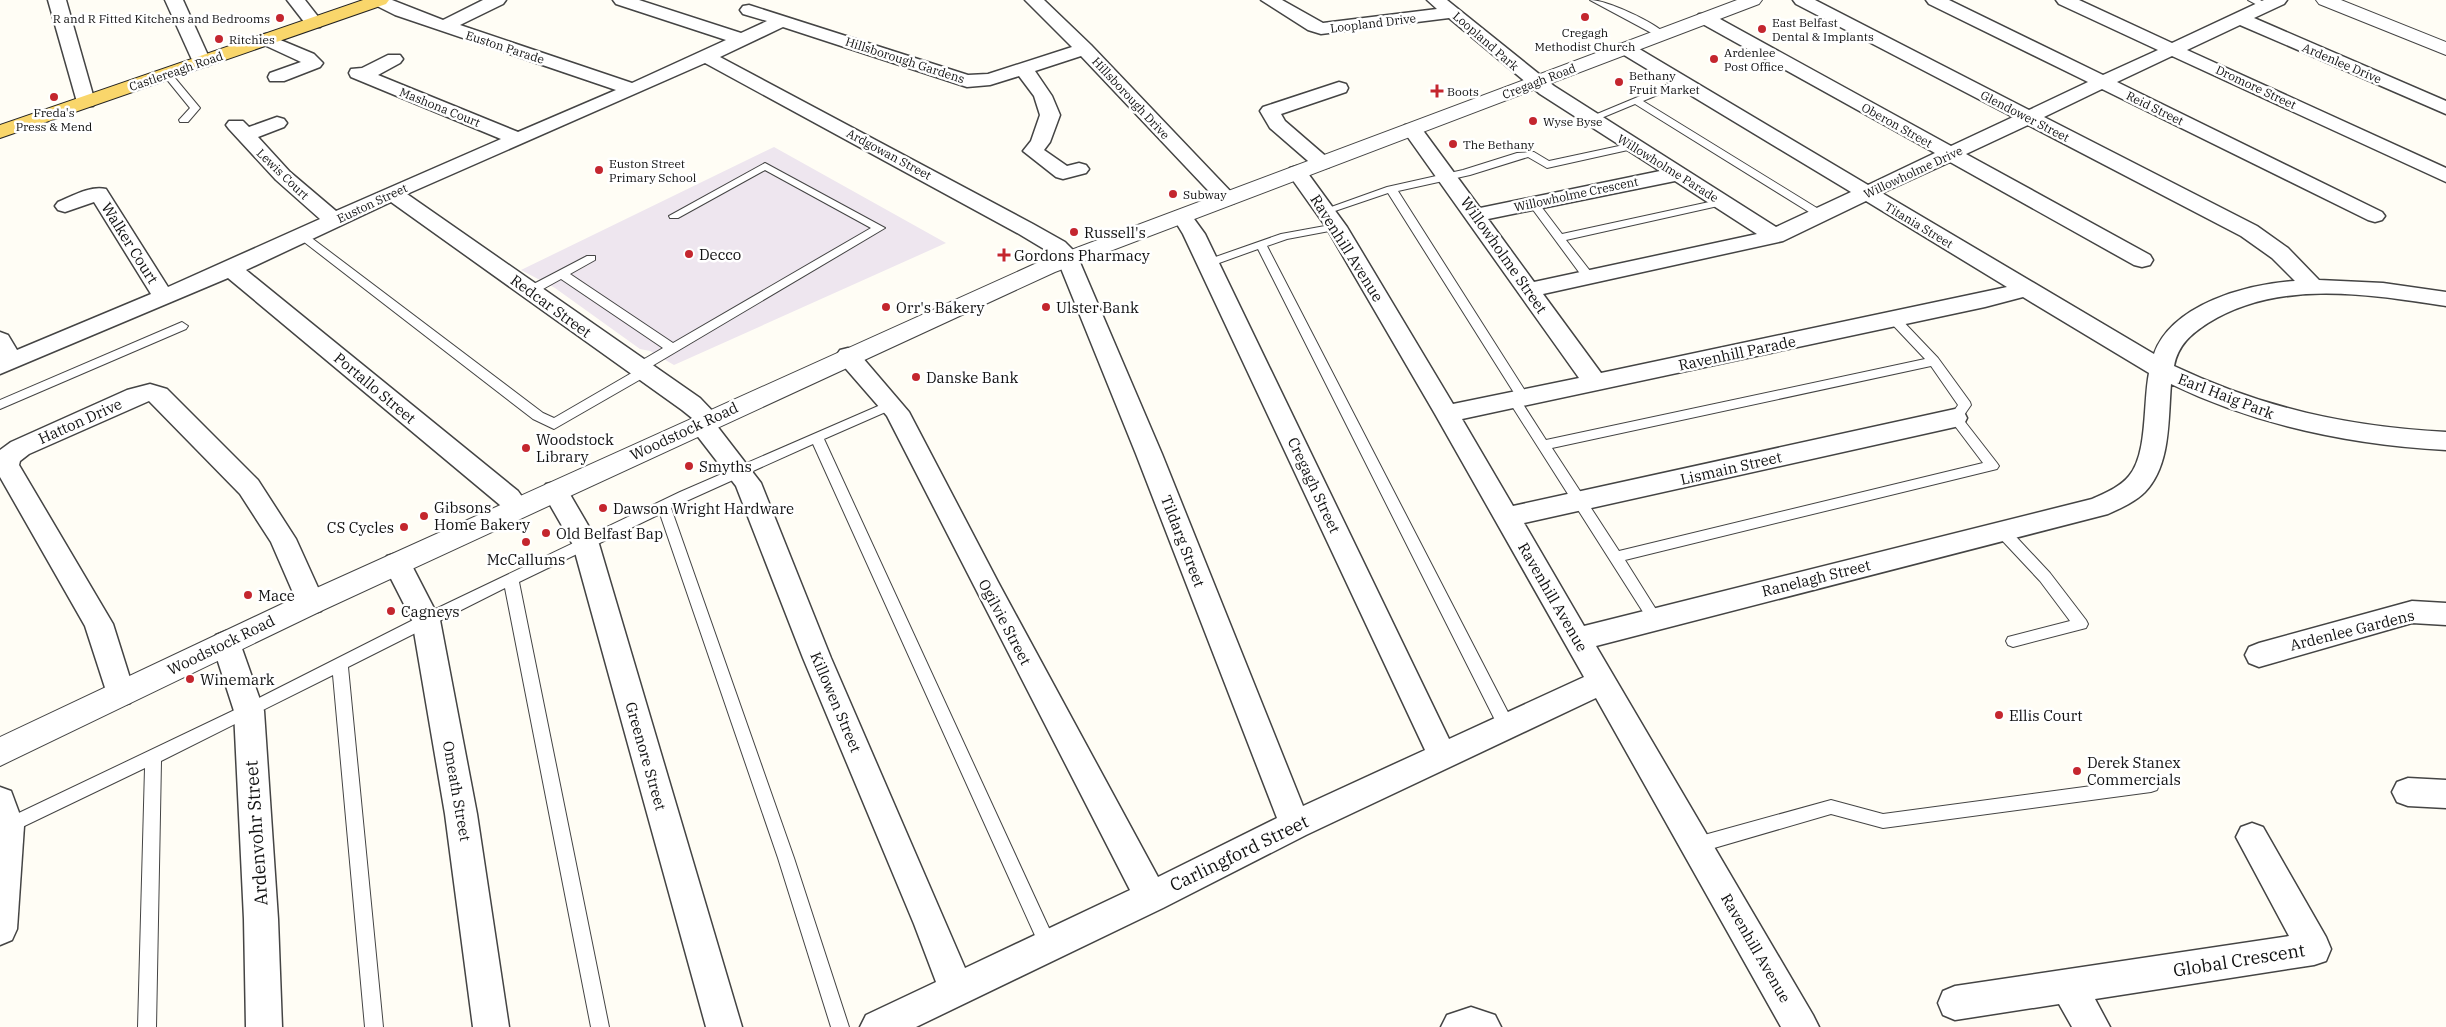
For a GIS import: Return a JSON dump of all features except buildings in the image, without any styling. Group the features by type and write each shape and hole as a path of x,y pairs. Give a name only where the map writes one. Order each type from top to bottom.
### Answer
{"main road":[{"name":"Castlereagh Road","path":"0,132 380,0"}],"street":[{"path":"57,0 86,102"},
{"path":"174,0 202,62"},
{"path":"296,0 314,23"},
{"name":"Euston Parade","path":"380,0 402,11 444,26 633,90"},
{"path":"444,26 497,0"},
{"name":"Hillsborough Drive","path":"1034,0 1085,49 1226,199"},
{"name":"Loopland Drive","path":"1270,0 1314,26 1321,28 1453,12"},
{"name":"Loopland Park","path":"1436,0 1453,12 1533,83"},
{"name":"Cregagh Road","path":"1309,167 1412,130 1753,0"},
{"name":"Glendower Street","path":"1802,0 2027,118 2249,231 2280,253 2313,287"},
{"name":"Reid Street","path":"1935,0 2375,216"},
{"name":"Dromore Street","path":"2065,0 2446,176"},
{"path":"2325,0 2446,49"},
{"path":"628,1 743,40 782,21"},
{"name":"Willowholme Drive","path":"1529,290 1775,236 2103,83 2239,18 2265,2"},
{"name":"Hillsborough Gardens","path":"749,10 967,81 990,79 1085,49"},
{"name":"Oberon Street","path":"1705,18 2142,260"},
{"name":"Ardenlee Drive","path":"2239,18 2446,108"},
{"path":"266,39 308,58 314,63 277,77"},
{"name":"Euston Street","path":"5,364 164,298 392,193 633,90 743,40"},
{"name":"Titania Street","path":"1625,48 2162,370"},
{"name":"Ardgowan Street","path":"707,57 1026,229 1057,247 1068,258"},
{"name":"Mashona Court","path":"394,59 360,74 518,139"},
{"path":"1024,68 1043,96 1050,115 1040,142 1033,151 1063,173 1079,169"},
{"name":"Willowholme Parade","path":"1533,83 1775,236"},
{"name":"Ravenhill Avenue","path":"1339,88 1270,111 1277,124 1309,167 1330,219 1447,414 1801,1027"},
{"name":"Lewis Court","path":"277,123 240,130 283,176 334,220"},
{"name":"Willowholme Street","path":"1412,130 1448,176 1595,382"},
{"name":"Woodstock Road","path":"0,752 311,602 848,356 1068,258 1309,167"},
{"name":"Willowholme Crescent","path":"1475,215 1677,174"},
{"name":"Redcar Street","path":"392,193 712,419"},
{"name":"Walker Court","path":"65,206 99,194 164,298"},
{"name":"Cregagh Street","path":"1182,216 1194,234 1443,756"},
{"name":"Tildarg Street","path":"1068,258 1146,445 1295,825"},
{"name":"Portallo Street","path":"231,268 509,498 517,508"},
{"name":"Earl Haig Park","path":"2446,299 2387,290 2339,286 2260,293 2215,308 2180,332 2168,346 2162,370 2195,388 2229,401 2295,421 2378,437 2446,441"},
{"name":"Ravenhill Parade","path":"1447,414 1985,300 2026,289"},
{"path":"0,340 5,364"},
{"name":"Ogilvie Street","path":"848,356 892,404 1151,897"},
{"name":"Ranelagh Street","path":"1578,639 2105,504 2136,485 2144,476 2154,430 2162,370"},
{"name":"Hatton Drive","path":"120,694 99,624 6,465 8,456 20,448 136,396 150,392 158,395 249,487 282,539 311,602"},
{"name":"Lismain Street","path":"1506,517 1955,418"},
{"name":"Killowen Street","path":"712,419 748,483 817,658 931,924 956,989"},
{"name":"Greenore Street","path":"555,491 586,544 724,1027"},
{"name":"Omeath Street","path":"397,563 426,620 461,814 491,1027"},
{"name":"Ardenlee Gardens","path":"2259,655 2412,612 2446,614"},
{"name":"Ardenvohr Street","path":"226,643 249,711 262,919 264,1027"},
{"name":"Carlingford Street","path":"878,1027 1151,897 1295,825 1602,682"},
{"path":"2408,792 2446,794"},
{"path":"0,929 4,814"},
{"name":"Global Crescent","path":"1955,1003 2314,949 2252,837"},
{"path":"2068,986 2092,1027"},
{"path":"1459,1027 1471,1025 1483,1027"}],"lane":[{"path":"1594,0 1612,10 1628,14 1662,34"},
{"path":"167,74 194,108 184,120"},
{"path":"1590,119 1681,82"},
{"path":"1635,100 1821,215"},
{"path":"1208,263 1330,219 1391,189 1466,173 1517,156 1530,154 1547,165 1633,146"},
{"path":"302,236 538,416 554,424 641,370 672,348 879,228 765,166 674,216"},
{"path":"1391,189 1519,398 1543,445 1655,619"},
{"path":"1559,238 1722,202"},
{"path":"1533,203 1588,276"},
{"path":"1261,245 1507,727"},
{"path":"530,291 591,258"},
{"path":"562,274 672,348"},
{"path":"1615,557 1992,466 1955,418 1965,405 1934,362 1894,319"},
{"path":"0,405 182,326"},
{"path":"1543,445 1934,362"},
{"path":"4,814 153,757 249,711 426,620 740,471 892,404"},
{"path":"817,438 1048,946"},
{"path":"664,507 786,858 840,1027"},
{"path":"2002,531 2045,577 2082,624 2013,641"},
{"path":"511,580 600,1027"},
{"path":"340,663 374,1027"},
{"path":"147,1027 153,757"},
{"path":"1696,845 1832,807 1883,821 2150,785"}],"shaded area":[{"path":"774,147 946,243 674,365 650,351 640,349 555,288 521,270"}],"place":[{"name":"Cregagh Methodist Church","path":"1585,17"},
{"name":"R and R Fitted Kitchens and Bedrooms","path":"280,18"},
{"name":"East Belfast Dental & Implants","path":"1762,29"},
{"name":"Ritchies","path":"219,39"},
{"name":"Ardenlee Post Office","path":"1714,59"},
{"name":"Bethany Fruit Market","path":"1619,82"},
{"name":"Boots","path":"1437,91"},
{"name":"Freda's Press & Mend","path":"54,97"},
{"name":"Wyse Byse","path":"1533,121"},
{"name":"The Bethany","path":"1453,144"},
{"name":"Euston Street Primary School","path":"599,170"},
{"name":"Subway","path":"1173,194"},
{"name":"Russell's","path":"1074,232"},
{"name":"Decco","path":"689,254"},
{"name":"Gordons Pharmacy","path":"1004,255"},
{"name":"Orr's Bakery","path":"886,307"},
{"name":"Ulster Bank","path":"1046,307"},
{"name":"Danske Bank","path":"916,377"},
{"name":"Woodstock Library","path":"526,448"},
{"name":"Smyths","path":"689,466"},
{"name":"Dawson Wright Hardware","path":"603,508"},
{"name":"Gibsons Home Bakery","path":"424,516"},
{"name":"CS Cycles","path":"404,527"},
{"name":"Old Belfast Bap","path":"546,533"},
{"name":"McCallums","path":"526,542"},
{"name":"Mace","path":"248,595"},
{"name":"Cagneys","path":"391,611"},
{"name":"Winemark","path":"190,679"},
{"name":"Ellis Court","path":"1999,715"},
{"name":"Derek Stanex Commercials","path":"2077,771"}]}
